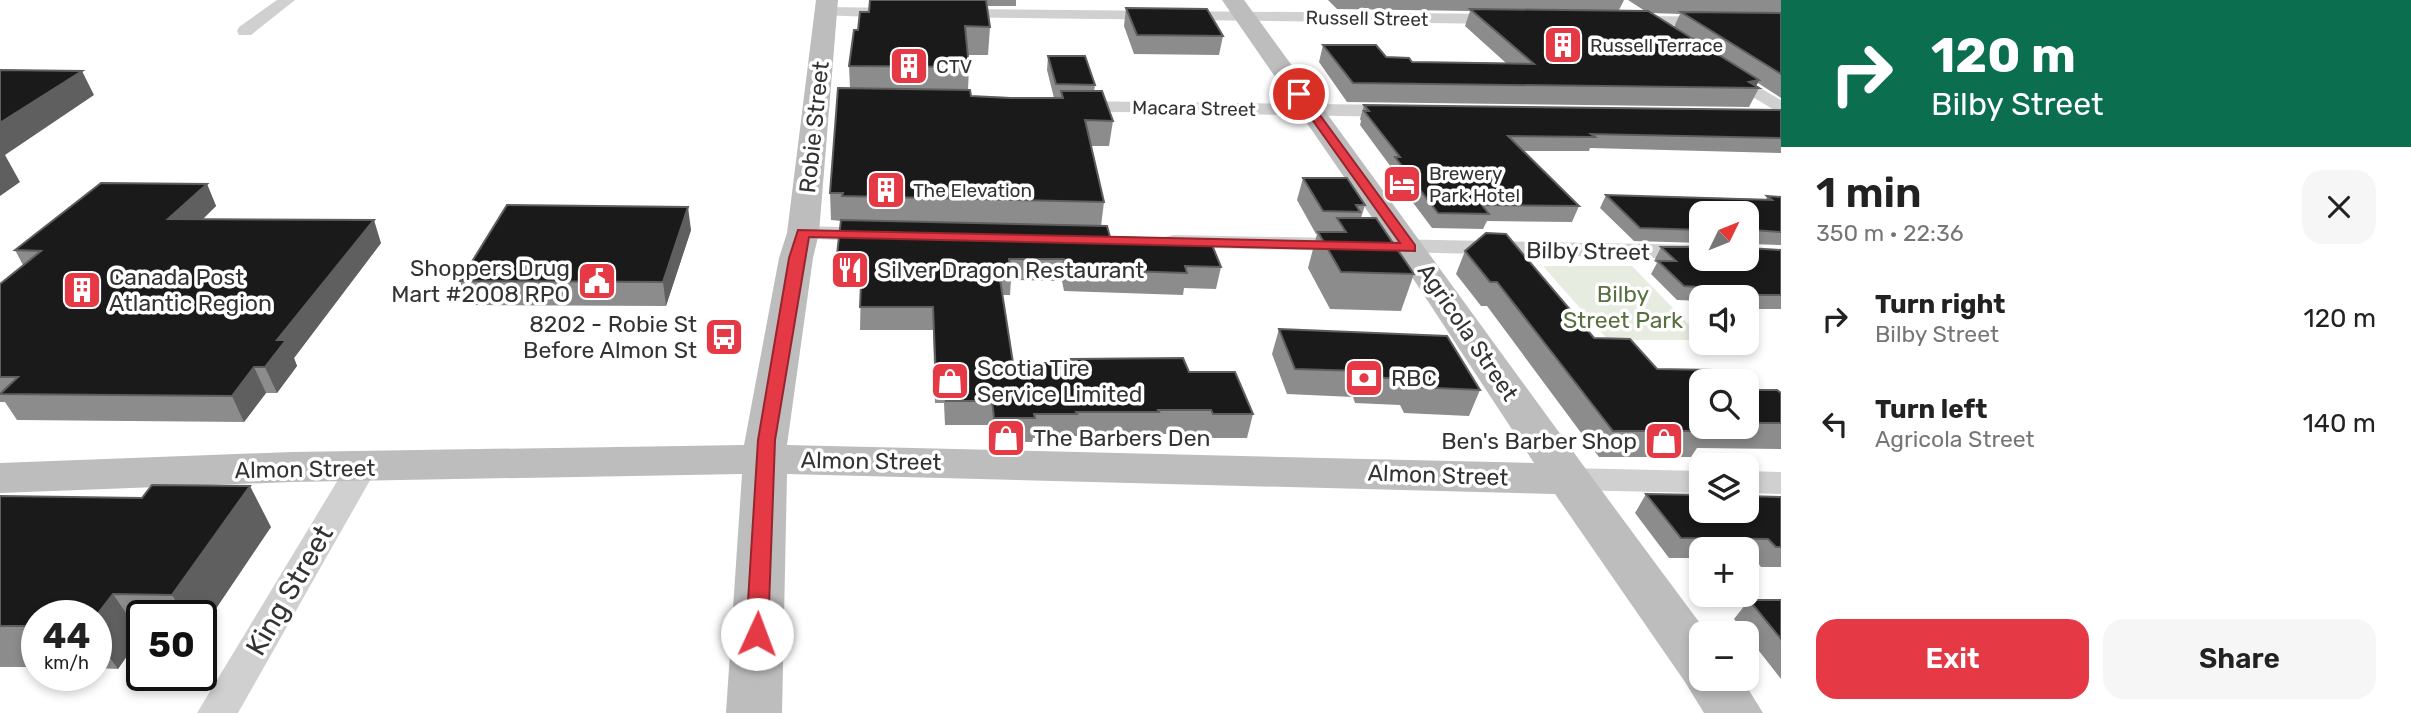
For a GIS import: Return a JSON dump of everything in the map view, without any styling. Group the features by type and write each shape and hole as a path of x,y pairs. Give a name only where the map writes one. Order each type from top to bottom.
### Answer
{"street":[{"path":"245,31 287,0"},
{"name":"Russell Street","path":"827,6 923,13 1239,8 1518,20"},
{"name":"Robie Street","path":"754,713 768,430 824,104 827,6"},
{"path":"1624,7 1670,36"},
{"name":"Agricola Street","path":"1239,8 1410,248 1568,480 1689,648"},
{"path":"1613,20 1781,22"},
{"path":"1710,62 1781,108"},
{"name":"Macara Street","path":"1050,106 1421,111"},
{"path":"1753,115 1781,116"},
{"path":"803,233 900,236"},
{"name":"Bilby Street","path":"1148,242 1689,252"},
{"name":"Almon Street","path":"0,478 292,467 361,468 766,459 1689,482"},
{"name":"King Street","path":"217,713 361,468"},
{"path":"1759,482 1781,483"},
{"path":"1719,691 1735,713"}],"green space":[{"name":"Bilby Street Park","path":"1543,266 1632,266 1689,325 1689,340 1608,340"}],"building":[{"path":"870,0 986,0 990,27 965,26 969,67 849,66 854,30 858,30 860,12 869,12"},
{"path":"1126,8 1207,9 1223,36 1137,35"},
{"path":"1470,9 1648,11 1759,80 1749,82 1759,88 1353,83 1323,45 1376,45 1386,57 1409,58 1412,62 1534,64"},
{"path":"1681,12 1781,13 1781,74"},
{"path":"1048,56 1085,56 1095,85 1056,84"},
{"path":"0,70 82,71 0,123"},
{"path":"838,88 970,90 971,96 1010,98 1063,98 1061,91 1102,91 1113,121 1085,120 1104,202 842,196 843,193 830,193"},
{"path":"1364,105 1781,110 1781,138 1591,134 1595,137 1508,136 1579,206 1482,205 1489,214 1438,213 1395,157 1400,157 1364,111 1369,111"},
{"path":"1303,178 1347,178 1365,205 1356,205 1360,212 1323,211"},
{"path":"101,183 207,184 168,219 374,220 277,340 286,340 265,367 254,367 232,396 0,394 18,377 0,377 0,284 41,251 15,250"},
{"path":"1606,195 1772,200 1767,196 1781,197 1781,232 1759,230 1759,201 1689,201 1689,230 1640,228"},
{"path":"507,205 688,207 663,282 460,281"},
{"path":"1337,218 1376,218 1414,274 1341,272 1318,232 1346,232"},
{"path":"841,220 1107,226 1110,237 1210,240 1221,267 1185,266 1187,273 1066,269 1064,259 1009,259 1011,273 999,273 1013,363 1071,363 1070,359 1183,358 1189,372 1235,372 1253,414 1213,414 1211,410 1158,410 1159,412 1076,412 1077,414 1034,414 1035,418 994,418 992,401 946,401 945,379 936,379 933,307 860,307 862,263 836,263"},
{"path":"1486,233 1506,234 1594,338 1630,339 1657,369 1689,370 1689,431 1613,431 1497,282 1490,282 1465,251"},
{"path":"1661,247 1689,247 1689,271 1759,271 1759,249 1781,250 1781,295 1759,295 1759,285 1684,286 1658,261 1676,261"},
{"path":"1279,329 1447,336 1480,390 1414,387 1410,379 1364,377 1361,371 1295,369"},
{"path":"1759,390 1777,390 1781,393 1781,423 1759,423"},
{"path":"152,485 250,486 172,595 113,594 108,600 21,600 21,626 0,626 0,496 142,498"},
{"path":"1646,494 1689,495 1689,523 1759,523 1759,496 1781,497 1781,547 1759,537 1681,538"},
{"path":"1759,600 1781,600 1781,639 1755,607 1759,607"}],"place":[{"name":"Russell Terrace","path":"1563,45"},
{"name":"CTV","path":"909,66"},
{"name":"Brewery Park Hotel","path":"1402,184"},
{"name":"The Elevation","path":"886,190"},
{"name":"Silver Dragon Restaurant","path":"850,270"},
{"name":"Shoppers Drug Mart #2008 RPO","path":"597,281"},
{"name":"Canada Post Atlantic Region","path":"82,290"},
{"name":"8202 - Robie St Before Almon St","path":"724,337"},
{"name":"RBC","path":"1364,378"},
{"name":"Scotia Tire Service Limited","path":"950,381"},
{"name":"The Barbers Den","path":"1006,438"},
{"name":"Ben's Barber Shop","path":"1664,441"}],"route":[{"path":"757,634 766,440 796,258 803,233 1410,248 1299,94"}]}
